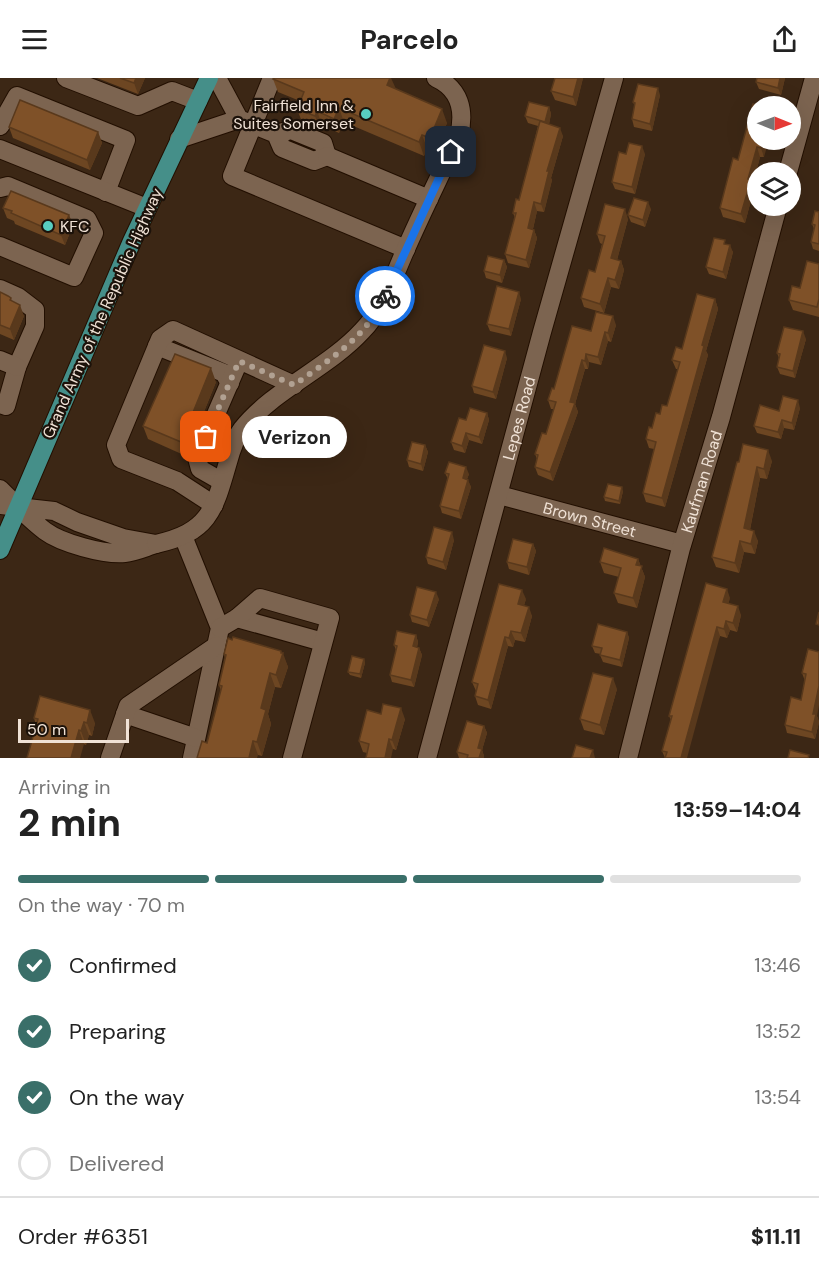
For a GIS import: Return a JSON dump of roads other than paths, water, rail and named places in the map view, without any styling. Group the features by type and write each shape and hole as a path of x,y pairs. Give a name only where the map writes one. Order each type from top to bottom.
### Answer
{"main road":[{"name":"Grand Army of the Republic Highway","path":"0,550 147,208 209,78"}],"street":[{"path":"66,78 138,106 170,84 198,101"},
{"path":"217,78 246,122 276,134 282,148 314,161 327,156 429,200"},
{"path":"272,78 246,122 232,176 406,249"},
{"path":"0,505 54,511 77,522 123,538 156,544 183,537 201,525 214,505 240,430 255,414 343,350 364,330 382,303 459,135 462,123 461,107 457,97 445,82 436,78"},
{"name":"Lepes Road","path":"427,758 542,332 614,78"},
{"path":"791,162 814,78"},
{"path":"0,126 17,96 126,140 106,192"},
{"path":"179,139 246,122"},
{"path":"0,149 147,208"},
{"path":"0,188 8,186 87,219 94,233 74,276 0,246"},
{"name":"Kaufman Road","path":"628,758 682,544 721,417 775,216"},
{"path":"0,289 18,297 35,310 35,326 8,363 6,406 0,404"},
{"path":"214,505 177,481 121,459 116,445 160,339 173,330 294,385"},
{"path":"157,346 224,373 230,383"},
{"path":"221,481 200,469 197,459 239,361"},
{"path":"0,489 18,507"},
{"name":"Brown Street","path":"499,495 682,544"},
{"path":"183,537 220,627 192,758"},
{"path":"220,627 237,618 260,598 330,618 292,758"},
{"path":"237,618 323,642"},
{"path":"110,758 128,706 216,646"},
{"path":"125,714 196,738"}],"place":[{"name":"Fairfield Inn & Suites Somerset","path":"366,114"},
{"name":"KFC","path":"48,226"},
{"name":"Verizon","path":"206,437"}]}
